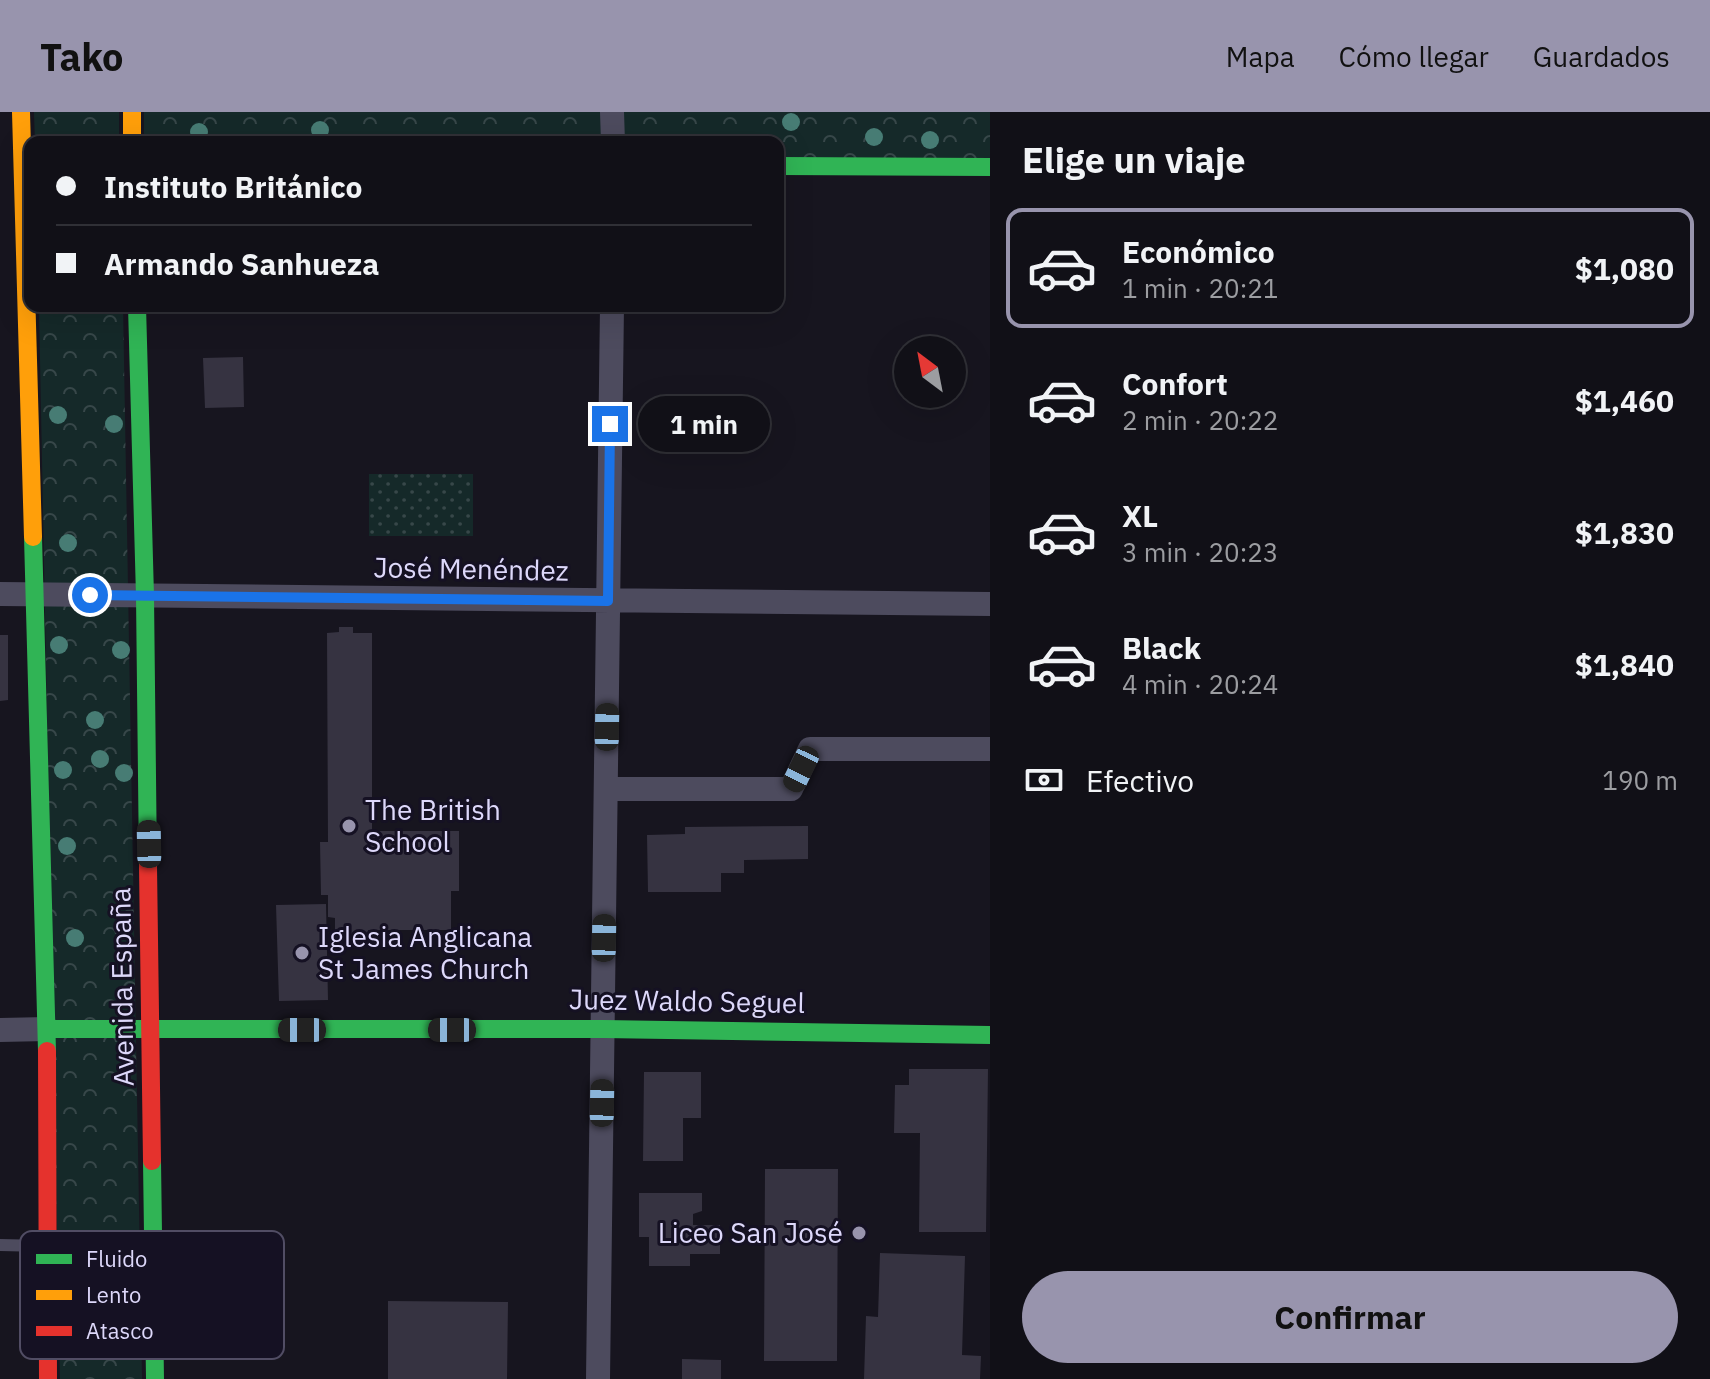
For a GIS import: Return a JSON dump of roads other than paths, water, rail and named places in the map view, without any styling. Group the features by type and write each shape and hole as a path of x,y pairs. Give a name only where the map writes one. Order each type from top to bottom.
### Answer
{"main road":[{"path":"21,112 19,164 24,298"},
{"path":"132,112 132,136"},
{"path":"784,166 990,167"},
{"path":"25,312 47,1029 48,1231"},
{"name":"Avenida España","path":"137,312 145,596 153,1231"},
{"name":"Juez Waldo Seguel","path":"47,1029 603,1029 990,1035"},
{"name":"Avenida España","path":"155,1359 155,1379"}],"street":[{"path":"612,112 613,136"},
{"path":"598,1379 612,312"},
{"name":"José Menéndez","path":"0,594 990,604"},
{"path":"606,789 791,789 810,749 990,749"},
{"name":"Juez Waldo Seguel","path":"0,1030 47,1029"}],"lane":[{"path":"0,1245 20,1245"}],"place":[{"name":"The British School","path":"349,826"},
{"name":"Iglesia Anglicana St James Church","path":"302,953"},
{"name":"Liceo San José","path":"859,1233"}]}
